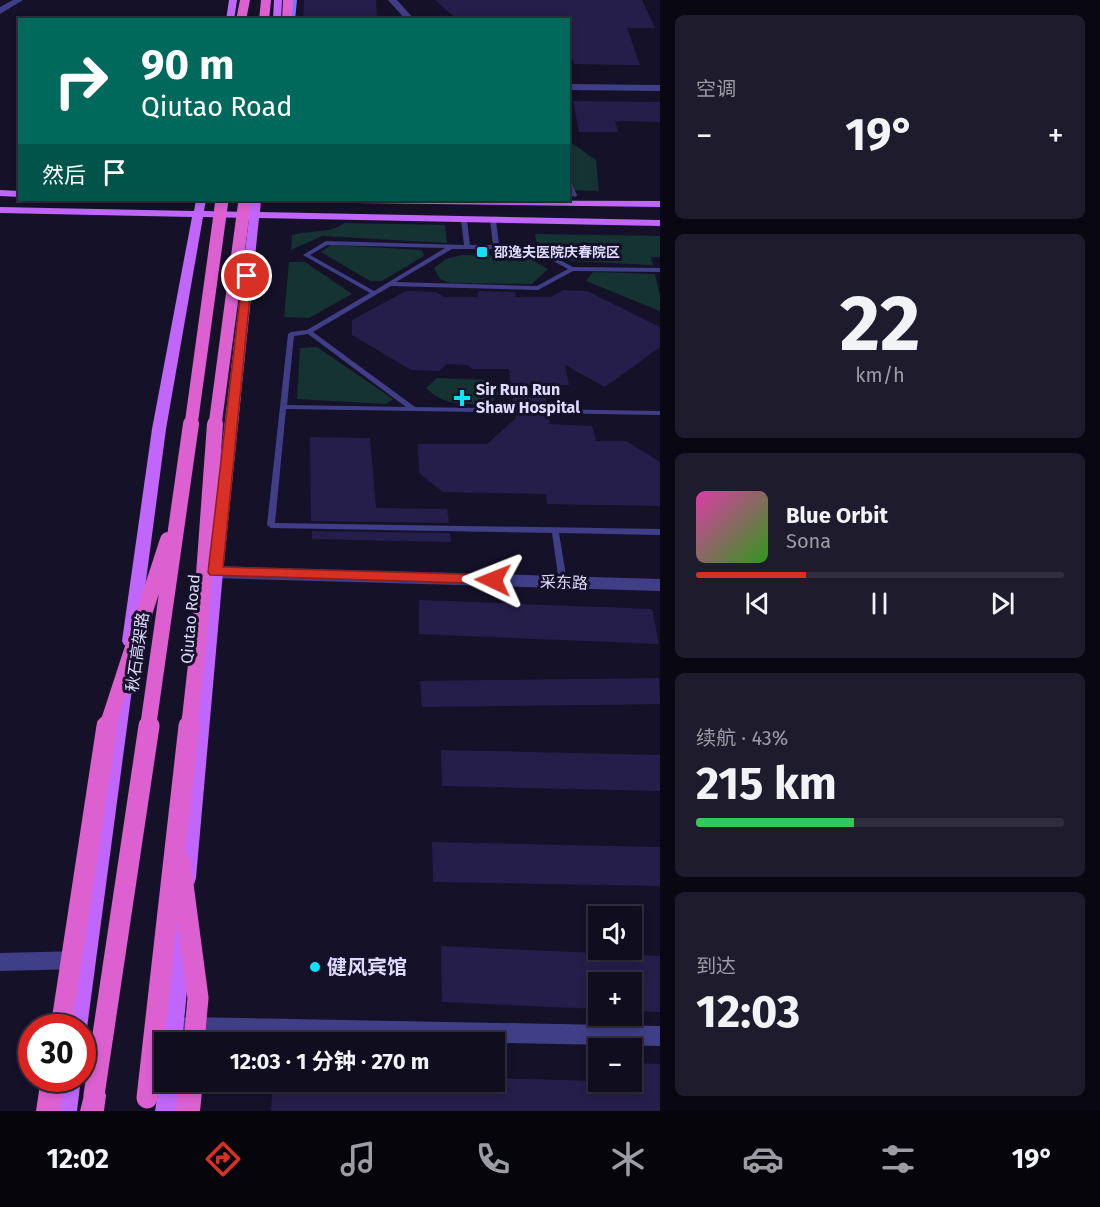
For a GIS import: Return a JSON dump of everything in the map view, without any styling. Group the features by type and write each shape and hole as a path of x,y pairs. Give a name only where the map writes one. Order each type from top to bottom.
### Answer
{"highway":[{"path":"241,18 245,0"},
{"path":"264,18 266,0"},
{"path":"288,0 289,18"},
{"name":"秋石高架路","path":"92,1111 181,502 222,201"},
{"path":"145,1111 200,629 217,401 251,205"},
{"path":"63,1014 108,722 181,502"},
{"path":"176,835 198,998 195,1032"},
{"path":"48,1111 51,1092"},
{"path":"188,1111 190,1092"}],"main road":[{"path":"230,18 233,0"},
{"path":"277,18 278,0"},
{"path":"289,18 293,0"},
{"path":"0,193 18,194"},
{"path":"434,201 660,204"},
{"path":"0,210 251,205 464,220 660,224"},
{"name":"Qiutao Road","path":"173,1032 251,205"},
{"path":"79,1014 155,452 199,207"},
{"path":"66,1111 68,1092"},
{"path":"166,1111 168,1092"}],"street":[{"path":"0,11 19,0"},
{"path":"392,0 409,18"},
{"path":"570,87 660,88"},
{"path":"570,188 573,195"},
{"name":"采东路","path":"215,572 660,585"},
{"path":"0,962 87,960"},
{"path":"505,1035 660,1036"}],"lane":[{"path":"464,220 467,247"},
{"path":"492,220 496,248"},
{"path":"374,293 306,255 326,243 532,247 572,268 660,270"},
{"path":"451,247 309,333 291,334 271,525 660,532"},
{"path":"390,284 538,288 572,268"},
{"path":"309,333 415,410"},
{"path":"284,407 660,412"},
{"path":"555,530 563,582"}],"green space":[{"path":"570,142 596,160 599,191 570,190"},
{"path":"344,223 445,225 447,243 322,236 291,250 292,235 332,229"},
{"path":"535,234 660,236 660,257 651,257 653,265 571,261 536,241"},
{"path":"331,245 422,250 424,256 382,281 370,281 321,252"},
{"path":"462,255 525,256 548,269 532,284 450,283 440,279 434,268 446,259"},
{"path":"289,262 305,262 352,294 309,318 284,317"},
{"path":"593,272 655,274 660,296 660,311 586,281"},
{"path":"317,347 393,399 386,404 297,399 300,348"},
{"path":"437,378 491,380 499,392 491,404 456,403 441,399 426,388"}],"building":[{"path":"304,0 376,0 377,18 303,18"},
{"path":"435,0 642,0 655,28 627,28 640,65 574,64 570,49 570,18 456,18"},
{"path":"573,101 660,102 660,122 615,121 618,132 579,132"},
{"path":"563,290 587,291 660,327 660,347 605,387 565,365 569,385 543,385 547,407 514,406 509,369 473,369 467,365 447,364 439,371 411,370 352,335 352,320 406,291 436,292 444,297 478,297 478,291 515,292 516,297 551,297"},
{"path":"516,415 549,415 550,424 592,426 596,441 626,441 660,462 660,506 547,504 546,494 443,492 419,473 418,444 487,444 516,418"},
{"path":"310,437 370,438 376,508 447,509 449,523 311,521"},
{"path":"312,531 450,533 451,542 312,539"},
{"path":"419,600 652,609 659,644 419,634"},
{"path":"659,678 660,704 422,707 420,681"},
{"path":"441,750 660,755 660,791 442,786"},
{"path":"432,842 660,847 660,886 433,882"},
{"path":"441,946 588,953 588,960 642,960 642,955 660,956 660,1012 642,1011 642,972 588,972 588,1009 442,1002"},
{"path":"642,1063 660,1064 660,1111 271,1111 272,1092 505,1092 505,1078 588,1081 588,1092 642,1092"}],"place":[{"name":"邵逸夫医院庆春院区","path":"482,252"},
{"name":"Sir Run Run Shaw Hospital","path":"462,398"},
{"name":"健风宾馆","path":"315,967"}],"route":[{"path":"247,276 215,572 493,580"}]}
